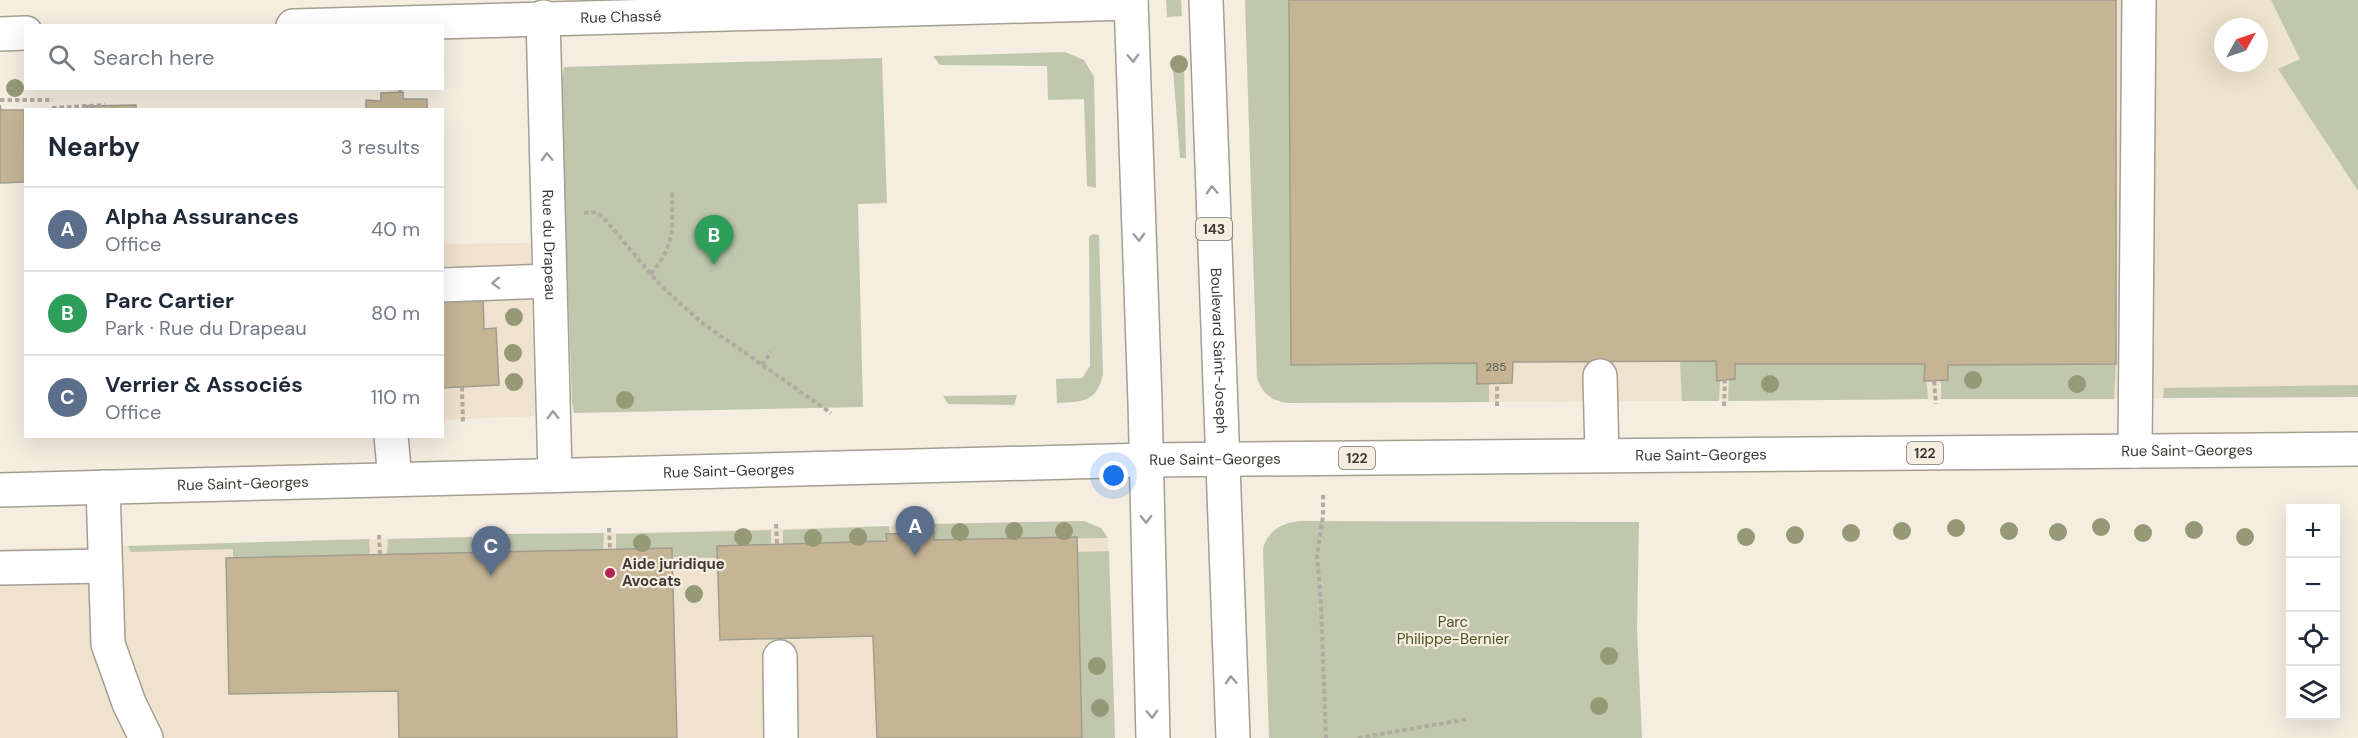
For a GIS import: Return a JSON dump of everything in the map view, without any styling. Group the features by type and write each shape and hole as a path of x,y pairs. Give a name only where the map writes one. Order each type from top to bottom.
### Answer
{"main road":[{"name":"Boulevard Saint-Joseph","path":"1206,0 1233,738"},
{"path":"2135,451 2139,0"},
{"path":"1131,1 1153,738"},
{"name":"Rue Chassé","path":"307,24 399,11 543,17 1131,1"},
{"name":"Rue du Drapeau","path":"543,17 555,474"},
{"path":"0,34 24,33"},
{"path":"444,285 550,281"},
{"path":"1600,376 1602,455"},
{"path":"391,438 395,479"},
{"name":"Rue Saint-Georges","path":"0,490 1221,458 2358,449"},
{"path":"103,487 108,644 129,703 146,738"},
{"path":"0,568 105,566"},
{"path":"780,657 781,738"}],"path":[{"path":"0,100 53,100"},
{"path":"52,108 105,105"},
{"path":"651,274 666,254 672,240 672,192"},
{"path":"596,212 651,274 701,322 831,413"},
{"path":"762,365 771,352"},
{"path":"1724,406 1725,380"},
{"path":"1934,381 1936,404"},
{"path":"1497,383 1497,406"},
{"path":"462,387 463,423"},
{"path":"1323,516 1317,555 1326,738"},
{"path":"911,533 912,520"},
{"path":"776,524 777,544"},
{"path":"609,528 610,549"},
{"path":"488,532 489,552"},
{"path":"379,535 380,554"},
{"path":"1358,738 1468,719"}],"shaded area":[{"path":"1245,0 2271,0 2301,59 2279,70 2358,191 2358,397 1288,403 1273,400 1261,389 1257,378"},
{"path":"530,243 535,416 444,420 444,244"},
{"path":"1084,521 1101,528 1108,538 1115,738 0,738 0,549"}],"green space":[{"path":"1166,0 1181,0 1182,16 1167,17"},
{"path":"1245,0 1289,0 1291,365 1477,363 1477,384 1489,384 1489,402 1288,403 1273,398 1262,389 1257,378"},
{"path":"2271,0 2358,0 2358,191 2278,69 2300,59"},
{"path":"1065,52 1084,60 1094,77 1096,188 1087,186 1084,99 1048,100 1047,66 940,65 933,56"},
{"path":"882,58 887,203 858,204 863,407 574,413 561,86 564,67"},
{"path":"1184,68 1186,158 1180,158 1173,69"},
{"path":"1093,234 1099,235 1103,374 1097,390 1088,399 1057,403 1056,379 1082,378 1090,366 1089,237"},
{"path":"1716,361 1717,380 1720,380 1719,401 1682,401 1680,362"},
{"path":"1735,364 1925,364 1928,399 1728,401 1729,379 1735,378"},
{"path":"2116,364 2114,399 1941,399 1941,381 1948,380 1948,365"},
{"path":"2358,385 2358,397 2163,398 2164,388"},
{"path":"1017,395 1014,405 948,404 943,396"},
{"path":"1084,521 1101,528 1108,538 934,540 930,532 931,524"},
{"name":"Parc Philippe-Bernier","path":"1299,521 1639,522 1637,629 1642,738 1269,738 1263,549 1268,537 1276,529"},
{"path":"889,526 890,533 886,534 887,541 783,544 783,530"},
{"path":"771,530 771,544 717,546 718,558 672,557 672,549 616,550 616,534"},
{"path":"604,533 603,550 505,552 504,534"},
{"path":"472,537 473,553 387,555 388,539"},
{"path":"369,539 370,555 233,557 233,549 131,552 128,546"},
{"path":"1109,551 1115,738 1082,738 1077,552"}],"building":[{"path":"1289,0 2116,0 2116,364 1948,365 1948,380 1924,381 1925,364 1735,364 1735,379 1717,381 1716,361 1513,362 1512,383 1477,384 1477,363 1291,365"},
{"path":"403,92 403,99 427,99 427,108 366,108 366,100 381,101 381,93"},
{"path":"0,105 1,110 24,110 24,182 0,183"},
{"path":"136,105 136,108 87,108 87,106"},
{"path":"483,296 484,329 496,328 499,385 444,388 444,297"},
{"path":"934,532 934,540 1077,537 1082,738 877,738 873,636 720,640 717,546 887,541 886,534"},
{"path":"672,548 677,738 399,738 398,691 229,694 226,558"}],"place":[{"name":"Parc Cartier","path":"714,265"},
{"name":"Alpha Assurances","path":"915,556"},
{"name":"Aide juridique Avocats","path":"610,573"},
{"name":"Verrier & Associés","path":"491,576"}]}
